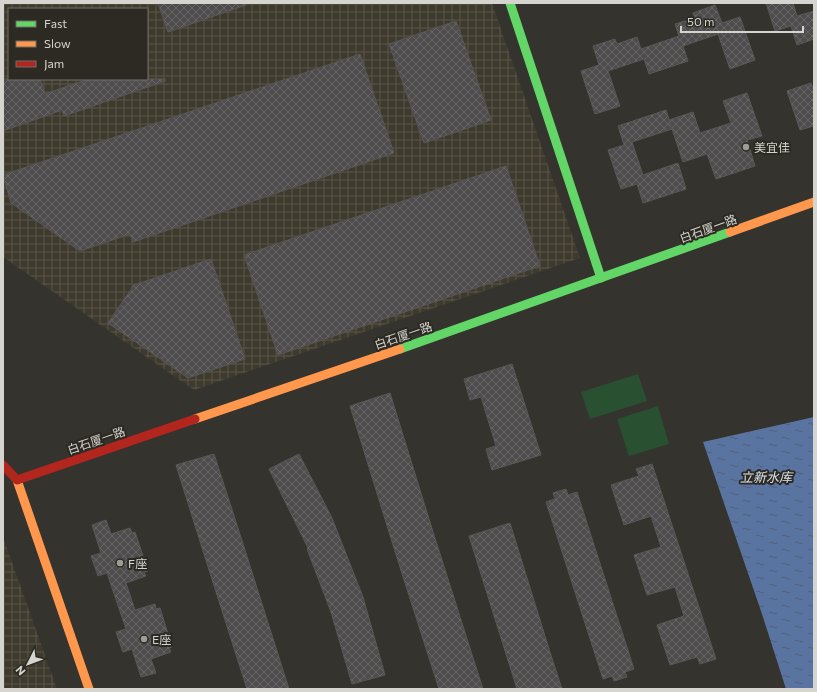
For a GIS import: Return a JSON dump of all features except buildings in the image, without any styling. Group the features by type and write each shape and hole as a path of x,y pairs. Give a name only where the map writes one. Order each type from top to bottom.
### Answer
{"street":[{"path":"510,3 602,278"},
{"name":"白石厦一路","path":"17,480 602,278 814,202"},
{"path":"3,465 17,480 89,689"}],"shaded area":[{"path":"3,3 492,3 580,258 194,390 3,257"},
{"path":"3,537 57,689 3,689"}],"green space":[{"path":"638,374 647,401 590,419 581,392"},
{"path":"658,406 669,444 629,456 617,419"}],"water":[{"name":"立新水库","path":"814,417 814,689 786,689 703,442"}],"traffic: fast":[{"path":"510,3 601,278"},
{"path":"400,349 730,232"}],"traffic: slow":[{"path":"730,232 814,202"},
{"path":"195,419 400,349"},
{"path":"17,480 89,689"}],"traffic: jam":[{"path":"3,465 17,480 195,419"}],"place":[{"name":"美宜佳","path":"746,147"},
{"name":"F座","path":"120,563"},
{"name":"E座","path":"144,639"}]}
